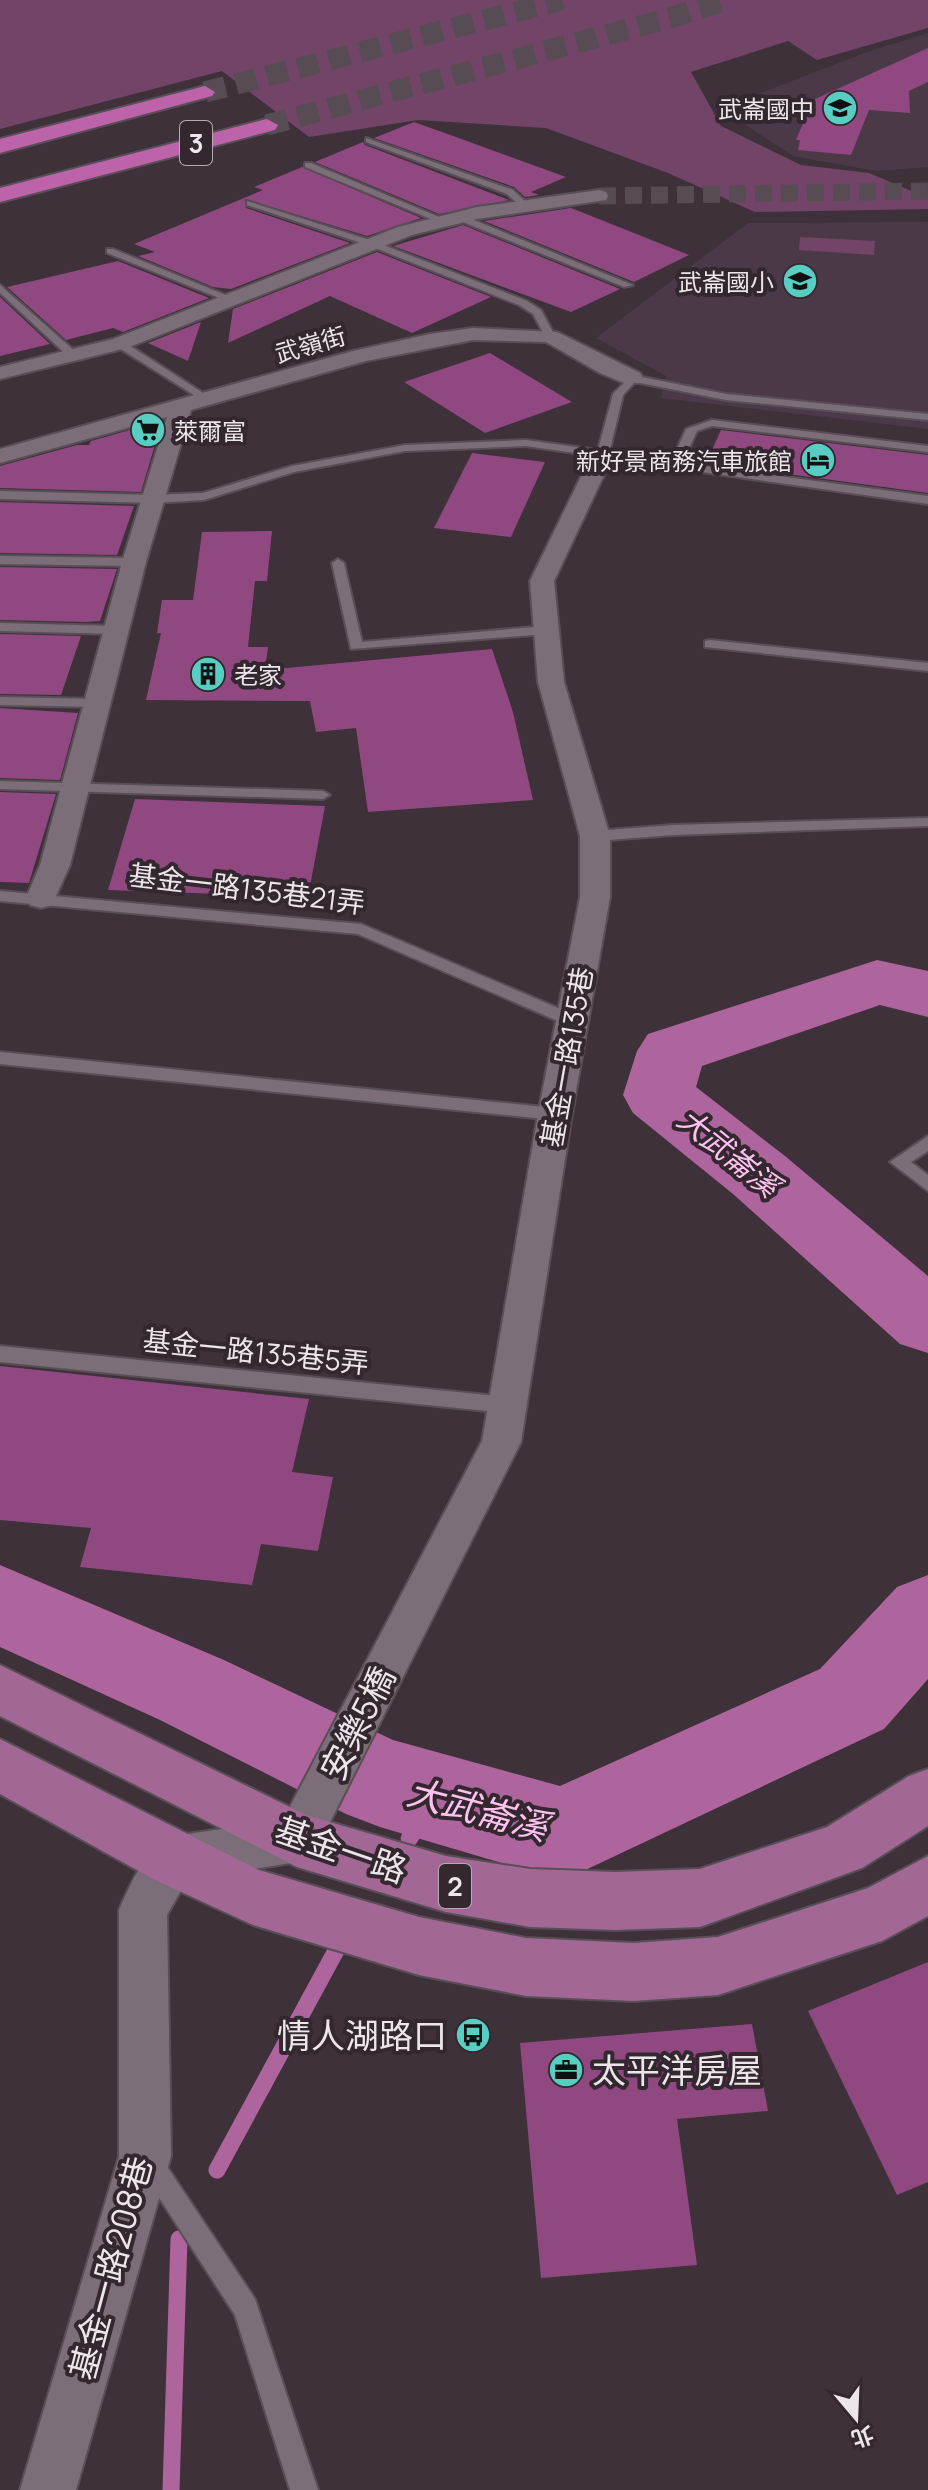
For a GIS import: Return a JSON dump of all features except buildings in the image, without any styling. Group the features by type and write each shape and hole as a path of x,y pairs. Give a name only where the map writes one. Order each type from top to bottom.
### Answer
{"highway":[{"name":"3","path":"0,146 205,92"},
{"path":"123,114 178,148"},
{"name":"3","path":"0,195 267,125"}],"main road":[{"name":"基金一路","path":"0,1689 309,1817 446,1884 530,1898 615,1901 700,1898 842,1849 928,1795"},
{"name":"2","path":"0,1765 173,1859 253,1897 419,1946 526,1967 634,1972 718,1966 882,1912 928,1884"}],"street":[{"path":"0,373 120,344 373,244 448,218 523,204 599,196"},
{"name":"武嶺街","path":"0,456 430,340 473,334 550,336 632,378"},
{"path":"41,898 55,865 134,562 181,407"},
{"name":"基金一路135巷","path":"394,1651 501,1442 555,1114 595,897 595,836 551,682 542,581 603,454"},
{"name":"安樂5橋","path":"309,1817 394,1651"},
{"path":"173,1859 309,1817"},
{"name":"基金一路208巷","path":"48,2490 145,2156 143,1910 173,1859"}],"lane":[{"path":"369,140 510,192 523,204"},
{"path":"308,165 628,285"},
{"path":"250,203 373,244 523,303 537,312 550,336"},
{"path":"110,251 233,300"},
{"path":"0,288 73,355"},
{"path":"120,344 209,400"},
{"path":"0,495 153,499 204,496 292,469 405,448 526,443 603,454 618,394 632,378 726,397 928,417"},
{"path":"928,449 712,423 692,429 680,456 692,468 928,500"},
{"path":"0,560 134,562"},
{"path":"338,563 356,646 546,630"},
{"path":"0,627 116,630"},
{"path":"710,644 928,667"},
{"path":"0,701 97,703"},
{"path":"0,785 75,790 323,795"},
{"path":"595,836 673,830 928,822"},
{"name":"基金一路135巷21弄","path":"0,896 361,929 573,1021"},
{"path":"2,1063 555,1114"},
{"path":"928,1142 899,1162 928,1184"},
{"name":"基金一路135巷5弄","path":"0,1354 507,1405"},
{"path":"145,2156 246,2308 304,2490"}],"shaded area":[{"path":"0,0 928,0 928,28 817,60 788,41 691,72 721,126 801,165 869,173 928,198 928,209 755,212 668,173 546,128 418,120 309,137 222,71 0,129"},
{"name":"武崙國中","path":"928,33 928,167 876,171 793,156 744,124 761,93 867,52"},
{"name":"武崙國小","path":"928,222 928,429 661,398 666,376 596,338 748,223"},
{"path":"800,237 875,241 874,255 799,250"}],"waterway":[{"name":"大武崙溪","path":"928,994 877,982 672,1051 658,1095 759,1175 928,1322"},
{"name":"大武崙溪","path":"0,1605 192,1690 380,1782 562,1834 852,1699 928,1615"},
{"path":"409,1839 436,1798"},
{"path":"217,2170 339,1945"},
{"path":"171,2490 179,2239"}],"tunnel":[{"path":"205,92 562,0"},
{"path":"267,125 670,18 726,0"},
{"path":"599,196 928,191"}],"place":[{"name":"武崙國中","path":"840,108"},
{"name":"武崙國小","path":"800,281"},
{"name":"萊爾富","path":"148,430"},
{"name":"新好景商務汽車旅館","path":"818,460"},
{"name":"老家","path":"208,674"},
{"name":"情人湖路口","path":"473,2035"},
{"name":"太平洋房屋","path":"566,2070"}]}
